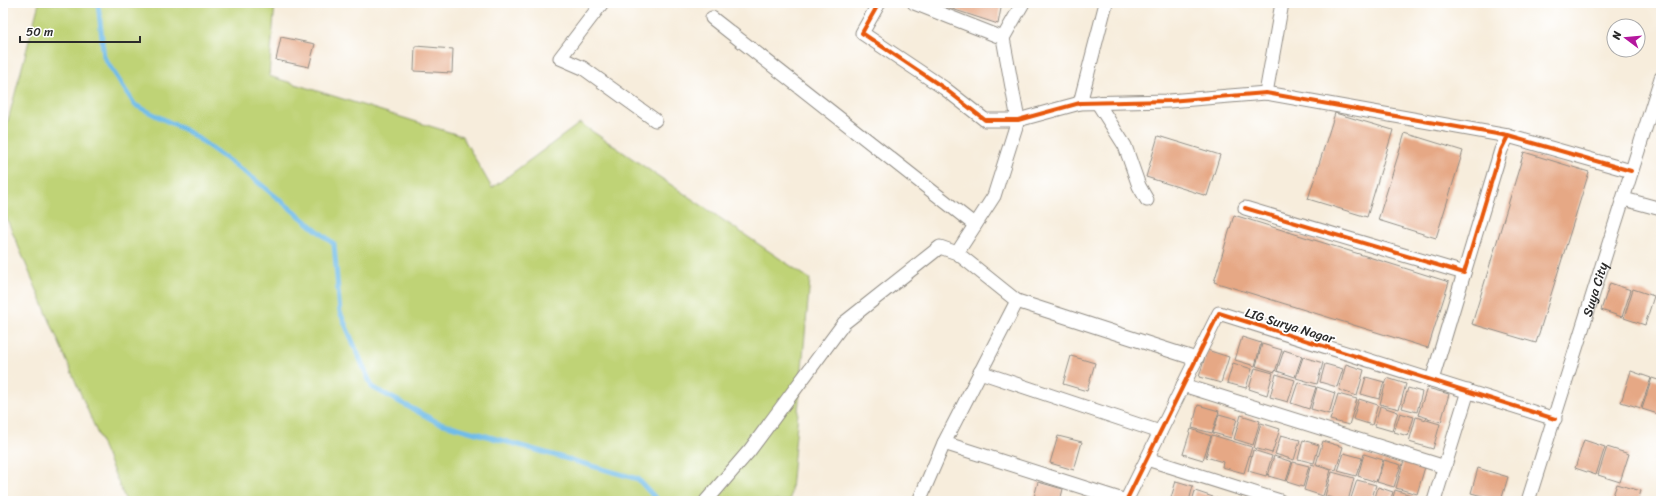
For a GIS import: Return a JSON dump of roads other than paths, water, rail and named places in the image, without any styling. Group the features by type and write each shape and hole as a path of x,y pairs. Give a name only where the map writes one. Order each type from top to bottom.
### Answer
{"street":[{"path":"602,3 560,58 583,68 655,120"},
{"path":"878,3 862,33 944,88 985,120 1018,120 1080,103 1168,101 1266,93 1508,136 1631,171"},
{"path":"914,3 1003,38"},
{"path":"956,253 994,196 1018,120 1003,38 1023,3"},
{"path":"1080,103 1106,3"},
{"path":"1266,93 1282,3"},
{"path":"712,18 975,225"},
{"name":"Suya City","path":"1528,501 1661,78"},
{"path":"1097,102 1125,146 1139,186 1147,200"},
{"path":"1432,380 1501,150 1508,136"},
{"path":"1624,199 1661,209"},
{"path":"1244,208 1464,273"},
{"path":"706,501 750,450 844,323 940,247 956,253 1017,301 1196,359"},
{"path":"919,501 944,443 1017,301"},
{"name":"LIG Surya Nagar","path":"1126,501 1219,313 1554,418"},
{"path":"980,372 1160,432"},
{"path":"1183,385 1445,467"},
{"path":"1434,501 1468,391"},
{"path":"944,443 1126,501"},
{"path":"1147,459 1280,501"}],"waterway":[{"path":"98,3 104,57 135,105 189,132 254,179 334,244 340,312 372,387 437,422 638,479 658,501"}]}
